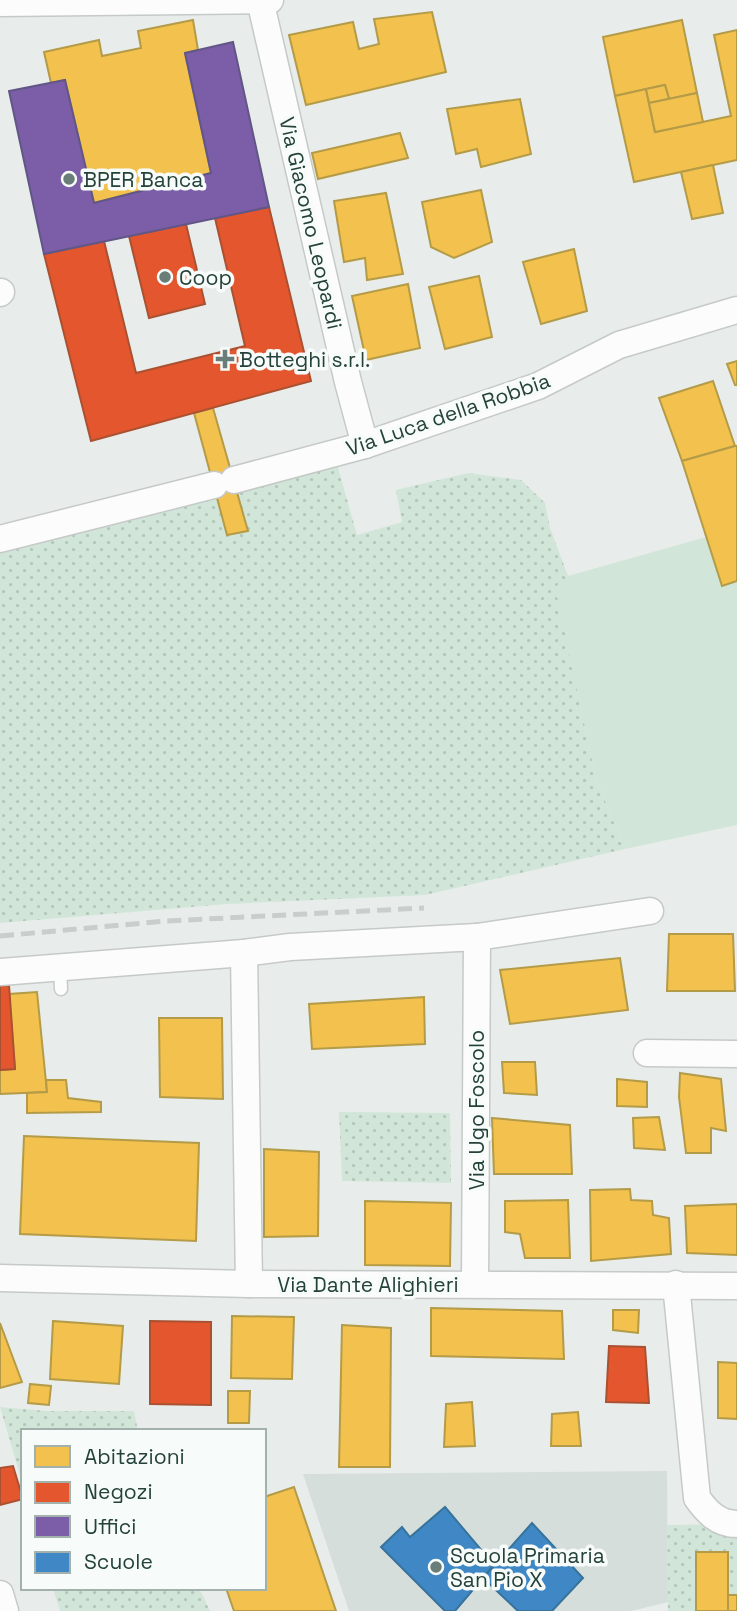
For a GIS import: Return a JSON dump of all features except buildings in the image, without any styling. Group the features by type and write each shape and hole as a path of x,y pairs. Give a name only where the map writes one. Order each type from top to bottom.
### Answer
{"street":[{"name":"Via Giacomo Leopardi","path":"260,0 365,445"},
{"path":"0,3 270,0"},
{"name":"Via Luca della Robbia","path":"0,539 365,445 538,386 619,345 737,310"},
{"path":"0,972 60,978 290,947 477,937 650,911"},
{"name":"Via Ugo Foscolo","path":"475,1284 477,937"},
{"path":"244,953 249,1284"},
{"path":"647,1053 737,1054"},
{"name":"Via Dante Alighieri","path":"0,1278 249,1284 737,1286"},
{"path":"676,1284 697,1498 709,1515 728,1524 737,1524"},
{"path":"0,1594 5,1611"}],"shaded area":[{"path":"667,1471 668,1602 631,1611 349,1611 303,1474"}],"green space":[{"path":"334,453 357,535 402,522 396,490 468,473 521,480 545,503 550,528 568,576 555,587 596,779 625,849 425,895 227,904 0,923 0,539 214,485 227,535 247,531 234,480"},
{"path":"706,537 721,586 737,581 737,825 625,849 596,779 554,587 568,576"},
{"path":"339,1112 450,1113 451,1183 342,1181"},
{"path":"0,1407 46,1411 134,1411 138,1429 21,1429 21,1478"},
{"path":"737,1524 737,1611 668,1611 667,1525"},
{"path":"54,1590 200,1590 210,1611 60,1611"}],"railway":[{"path":"0,936 167,921 424,908"}],"place":[{"name":"BPER Banca","path":"69,179"},
{"name":"Coop","path":"165,277"},
{"name":"Botteghi s.r.l.","path":"225,359"},
{"name":"Scuola Primaria San Pio X","path":"436,1567"}]}
